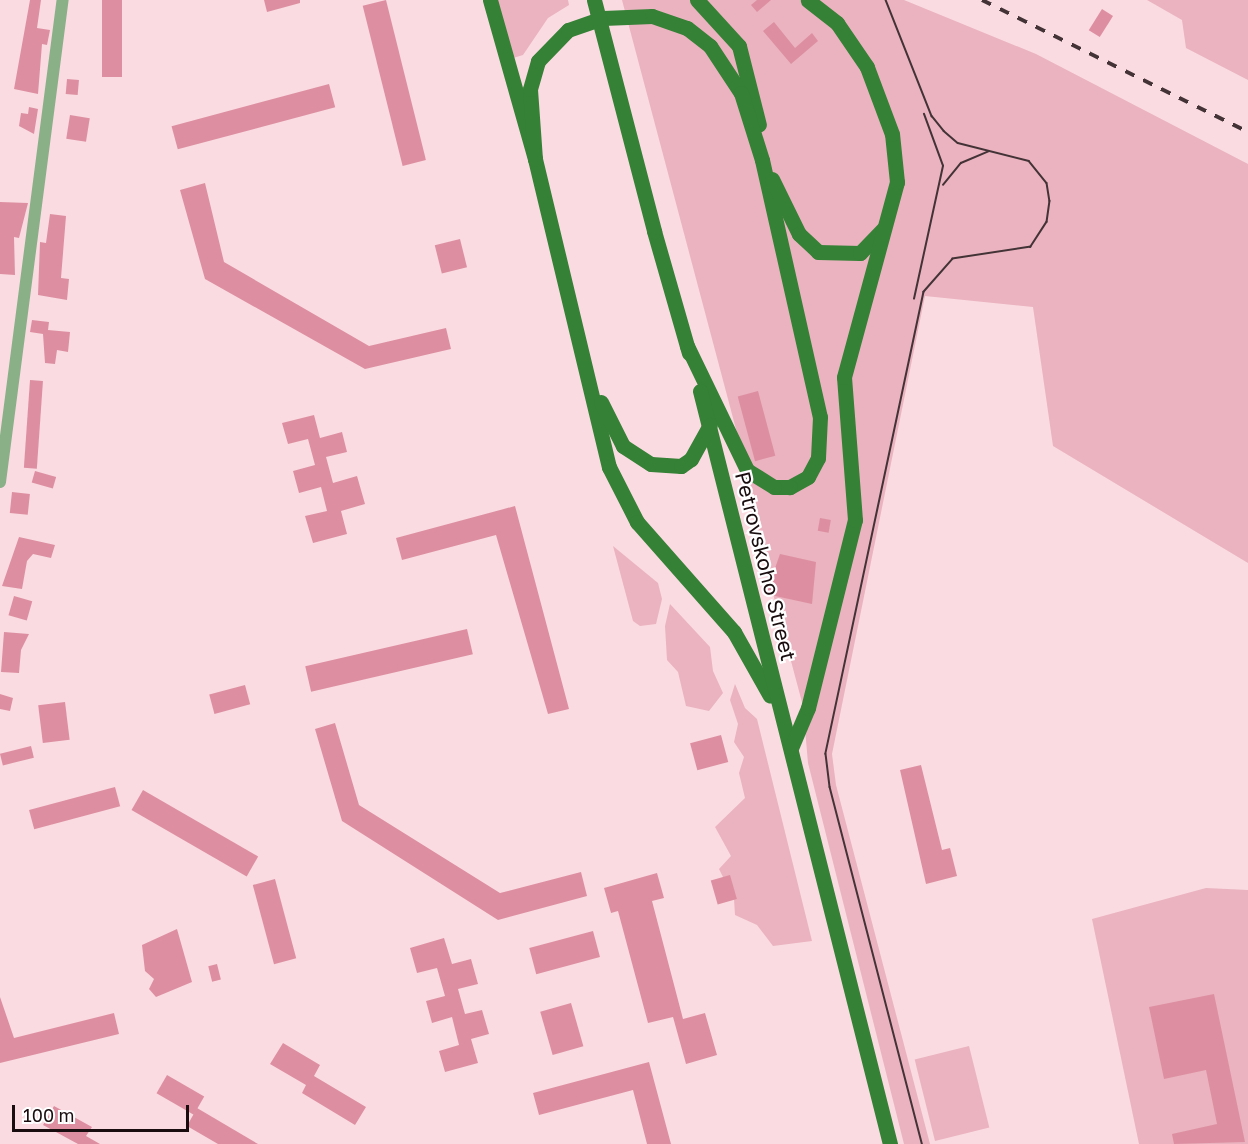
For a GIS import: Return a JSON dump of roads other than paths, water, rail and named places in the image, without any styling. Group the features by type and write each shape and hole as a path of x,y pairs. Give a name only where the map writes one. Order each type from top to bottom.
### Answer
{"main road":[{"path":"490,0 535,159 609,467 637,522 746,651 791,748"},
{"name":"Petrovskoho Street","path":"594,0 654,231 710,425 890,1144"},
{"path":"697,0 740,46 754,93 762,160 799,234 818,252 860,254 890,220"},
{"path":"791,748 808,708 855,520 844,377 890,220 897,182 892,134 880,96 855,45 808,0"},
{"path":"535,159 530,89 538,61 568,30 633,15 669,21 710,46 741,93 762,160 820,417 818,458 808,477 790,487 774,487 747,470 687,346"},
{"path":"584,358 612,426 636,458 681,466 692,459 710,425"}],"street":[{"path":"0,482 63,0"}],"tram line":[{"path":"886,0 932,116 944,131 958,143 1029,161 1047,183 1050,201 1047,222 1031,247 953,259 924,292 826,754 830,787 922,1144"},
{"path":"914,299 943,166 924,114"},
{"path":"943,185 961,163 989,151"}],"railway":[{"path":"982,0 1248,132"}]}
